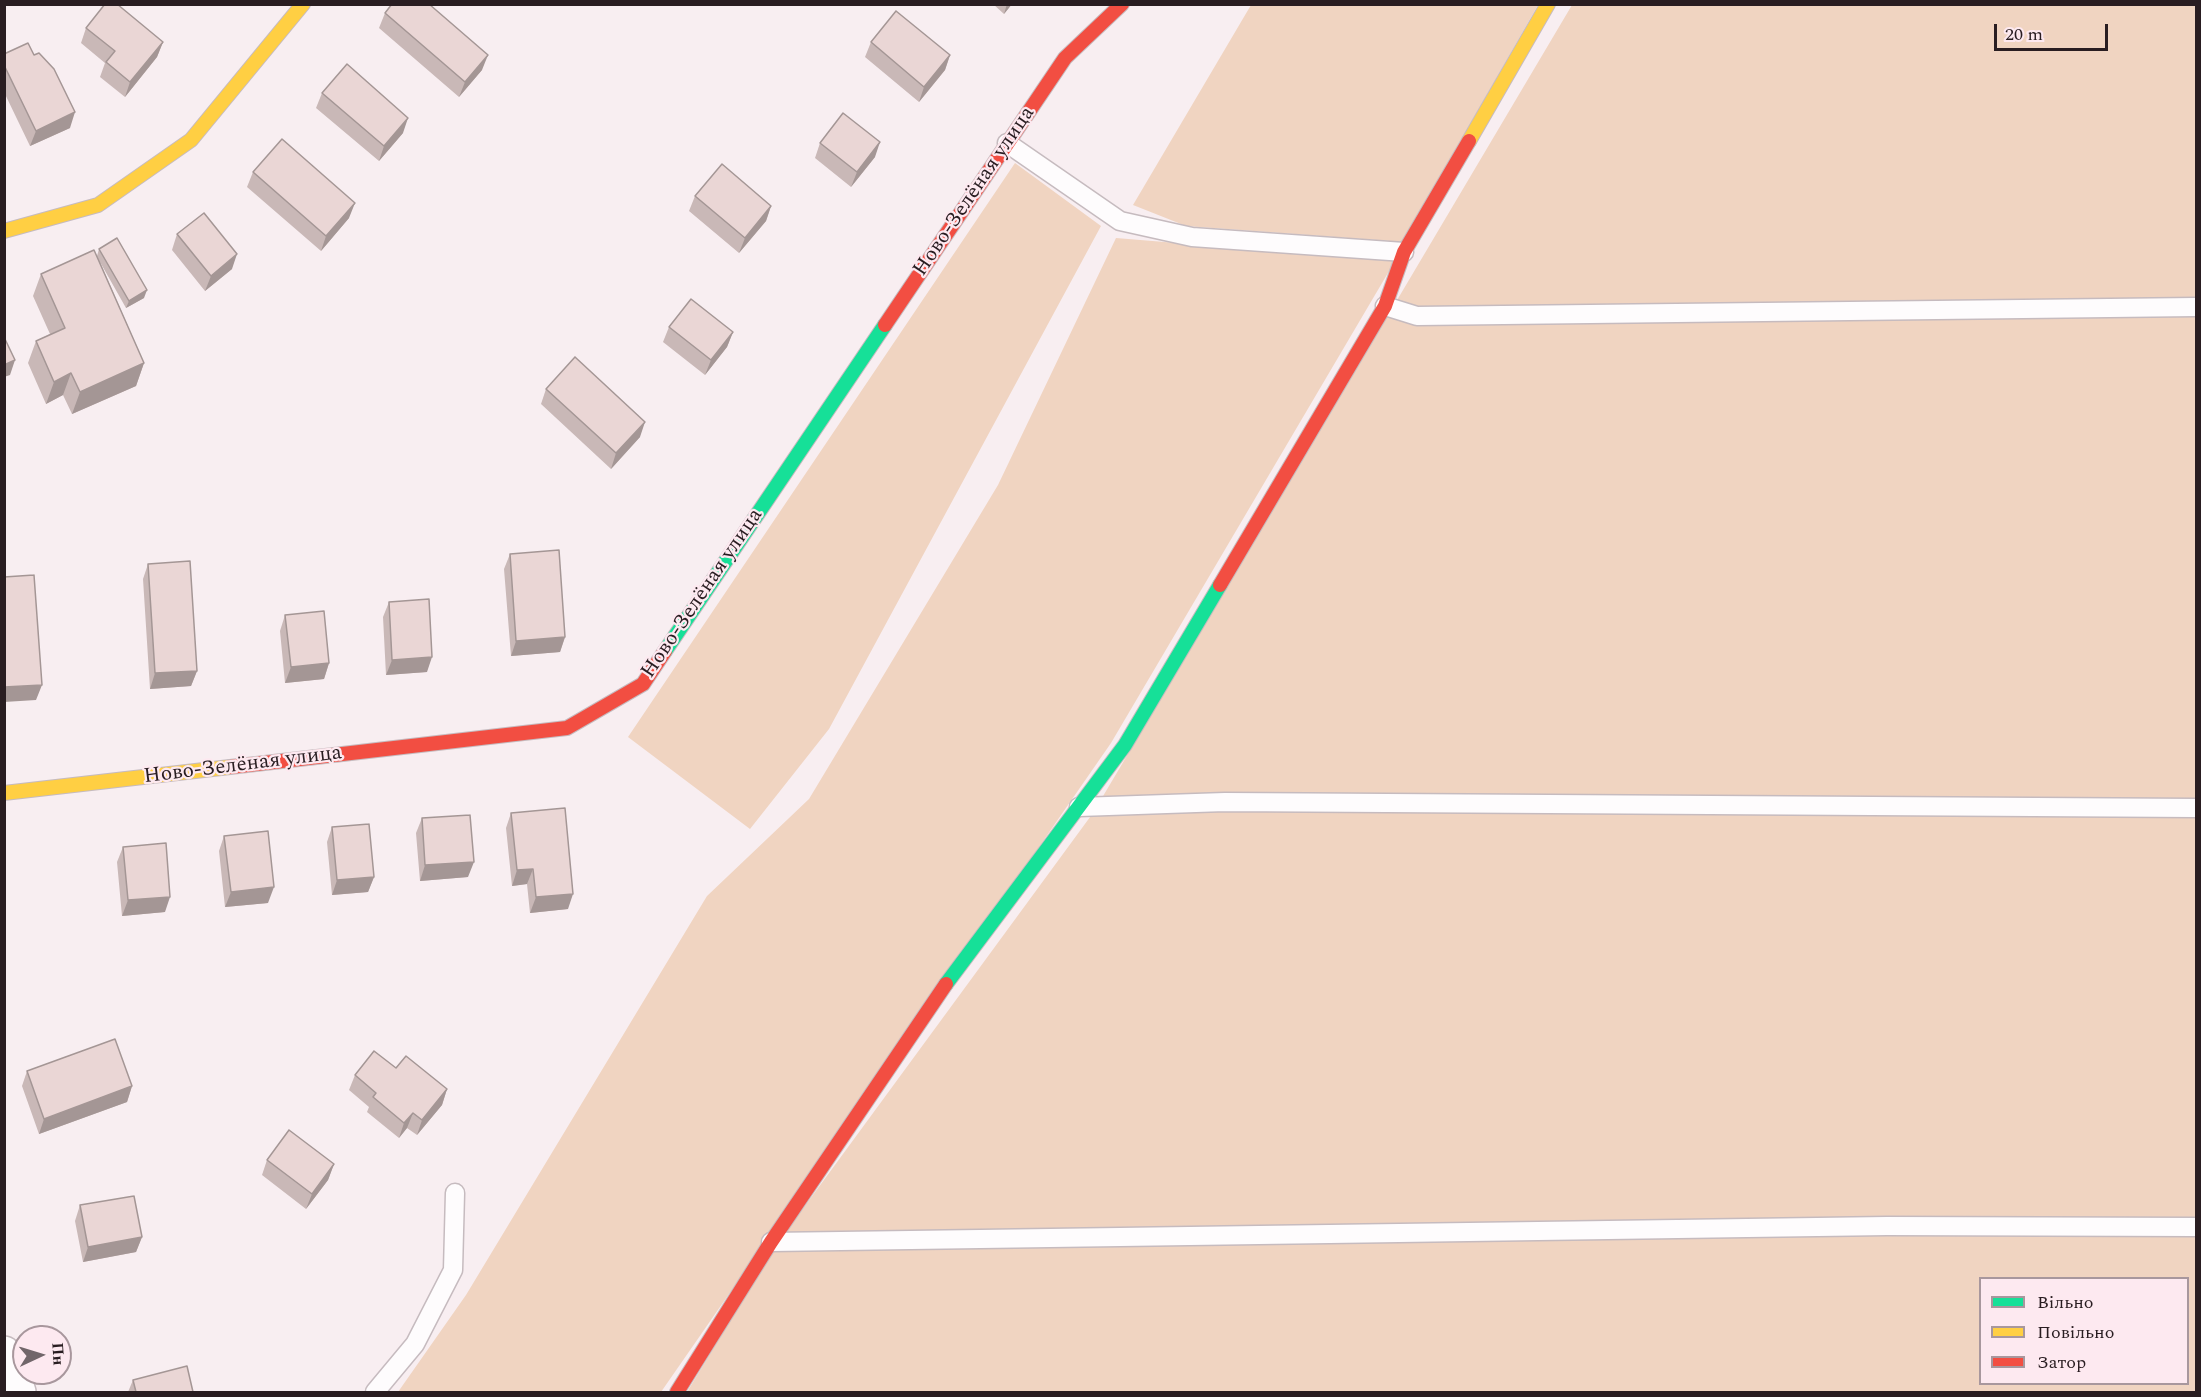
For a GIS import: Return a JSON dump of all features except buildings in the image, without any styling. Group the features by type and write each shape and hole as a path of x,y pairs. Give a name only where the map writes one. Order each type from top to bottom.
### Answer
{"street":[{"path":"4,231 98,205 191,140 303,4"},
{"name":"Ново-Зелёная улица","path":"4,793 567,728 643,684 1065,58 1122,4"},
{"path":"677,1392 771,1242 955,971 1125,746 1384,306 1404,252 1548,4"},
{"path":"4,1353 19,1392"}],"lane":[{"path":"1007,143 1120,221 1192,237 1404,252"},
{"path":"1384,306 1418,316 2196,307"},
{"path":"1079,807 1237,802 2196,808"},
{"path":"375,1392 415,1344 453,1269 455,1193"},
{"path":"771,1242 1887,1226 2196,1227"}],"shaded area":[{"path":"1251,5 1538,5 1403,242 1186,226 1133,205"},
{"path":"1572,5 2196,5 2196,1392 687,1392 777,1244 1093,813"},
{"path":"1015,163 1101,226 829,729 750,829 628,737"},
{"path":"1116,238 1395,261 1111,743 661,1392 398,1392 466,1295 707,896 809,799 998,485"}],"traffic: fast":[{"path":"665,651 885,325"},
{"path":"946,984 1125,745 1220,585"}],"traffic: slow":[{"path":"4,231 98,205 191,140 303,4"},
{"path":"1469,141 1548,4"},
{"path":"4,793 230,767"}],"traffic: jam":[{"path":"885,325 1065,58 1122,4"},
{"path":"1220,585 1385,306 1404,252 1469,141"},
{"path":"230,767 567,728 643,684 665,651"},
{"path":"677,1392 771,1242 946,984"}]}
